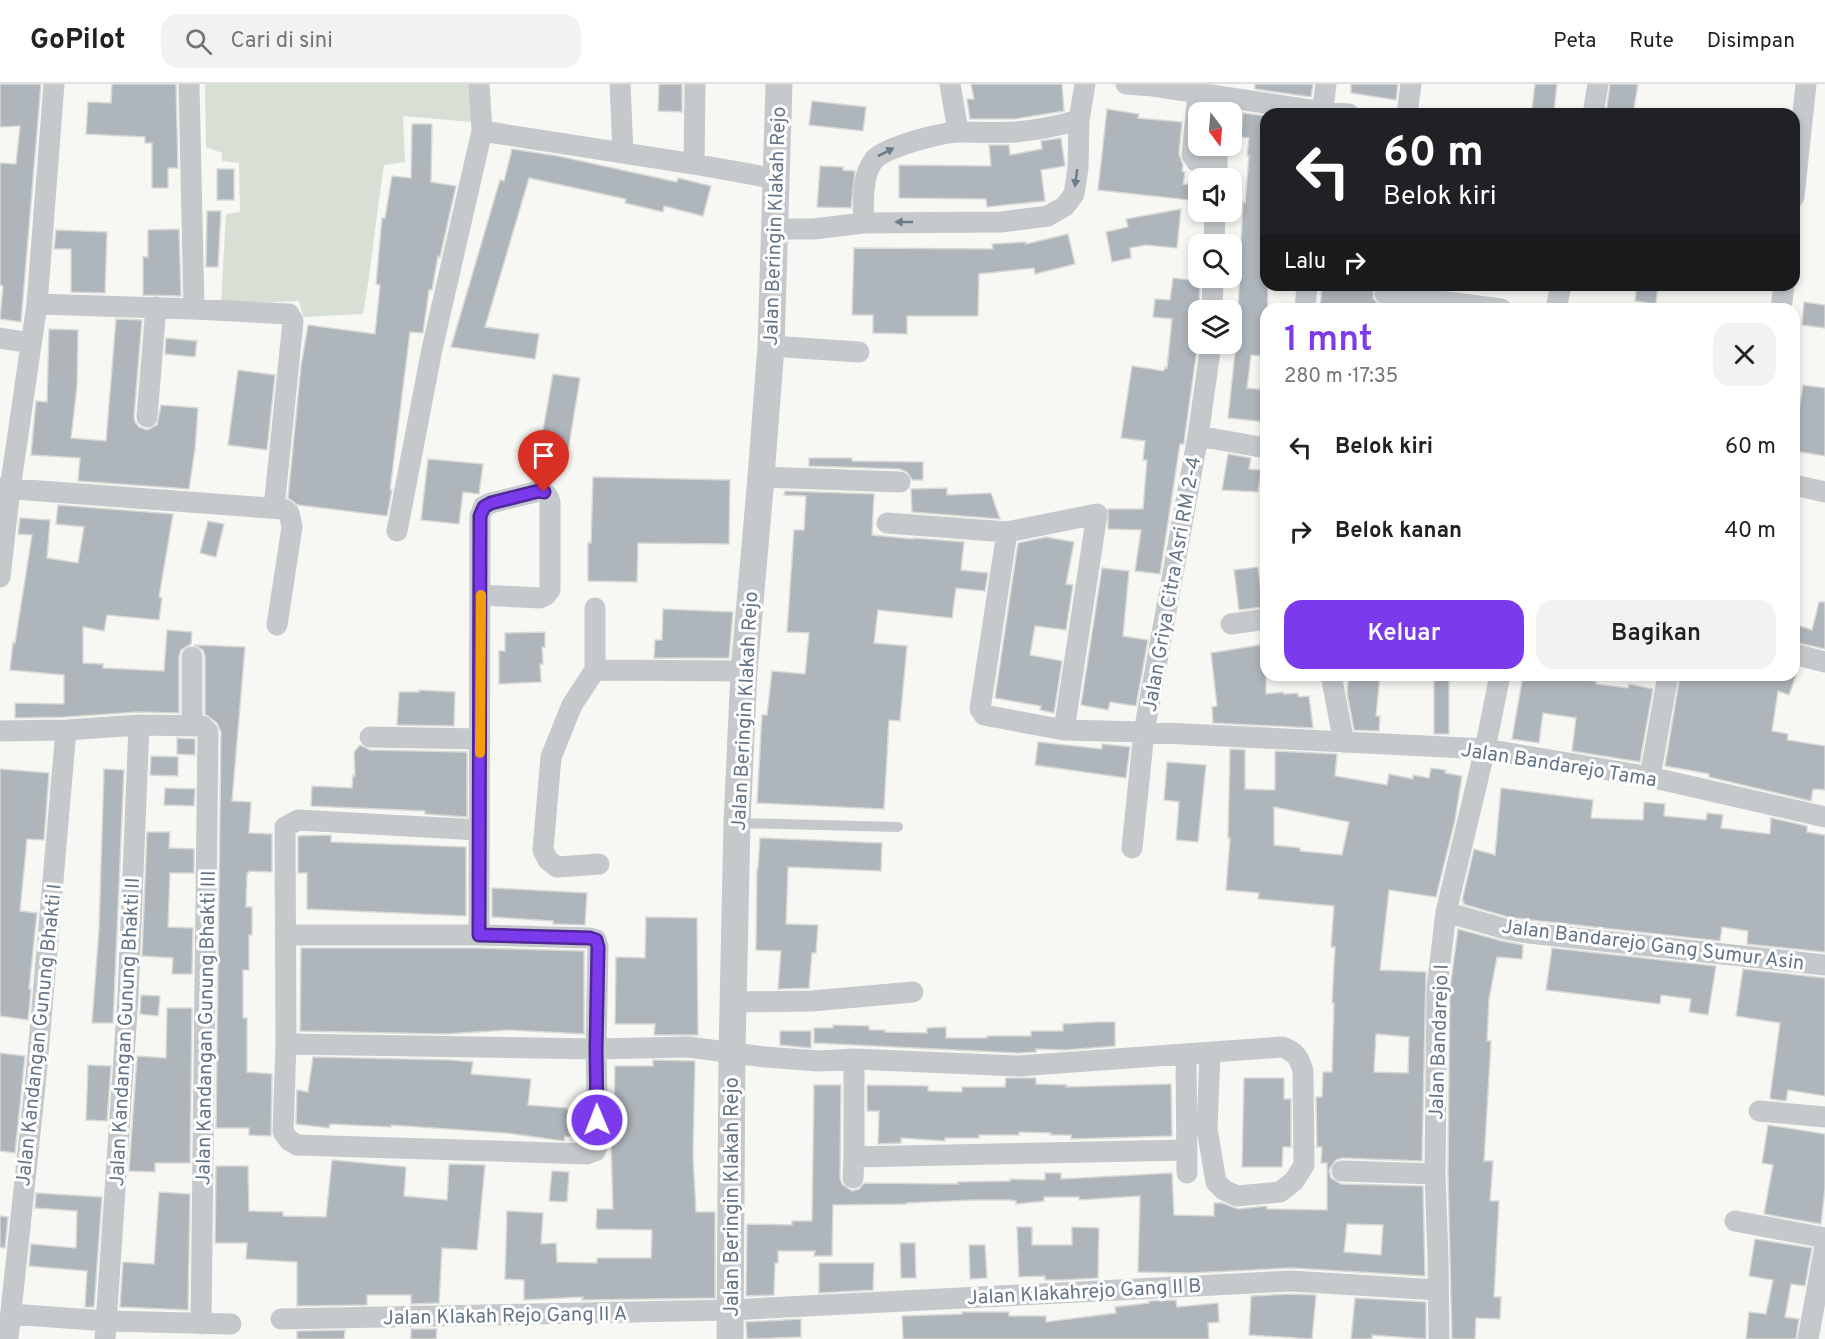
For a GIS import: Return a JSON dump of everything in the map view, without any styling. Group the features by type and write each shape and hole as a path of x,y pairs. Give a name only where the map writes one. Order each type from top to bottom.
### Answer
{"street":[{"path":"0,577 5,488 38,304 54,84"},
{"path":"189,84 194,309"},
{"path":"397,531 432,349 482,131 479,84"},
{"path":"620,84 623,152"},
{"path":"694,164 695,84"},
{"name":"Jalan Beringin Klakah Rejo","path":"730,1339 732,1052 737,823 744,671 771,346 779,84"},
{"path":"950,84 958,132"},
{"path":"775,229 813,229 862,223 1000,222 1048,216 1065,207 1074,194 1078,168 1079,120 1085,84"},
{"path":"1126,84 1210,94 1293,108"},
{"path":"1323,108 1326,84"},
{"path":"1408,108 1411,84"},
{"path":"1594,108 1598,84"},
{"path":"1800,140 1806,84"},
{"path":"1210,94 1192,155 1202,164 1217,163"},
{"path":"862,223 867,172 874,159 885,151 914,141 958,132 1014,132 1053,127 1079,120"},
{"path":"482,131 623,152 777,179"},
{"path":"1386,296 1471,295 1488,303"},
{"path":"38,304 289,314 293,321 274,508"},
{"path":"147,417 156,307"},
{"path":"0,338 31,343"},
{"path":"771,346 859,352"},
{"name":"Jalan Griya Citra Asri RM 2-4","path":"1132,848 1144,732 1198,436 1209,354"},
{"path":"1198,436 1260,447"},
{"path":"761,477 900,482"},
{"path":"1800,486 1825,492"},
{"path":"5,488 283,509 289,513 292,527 277,625"},
{"path":"479,935 480,516 482,509 491,503 539,491 544,492 548,495 550,502 550,590 540,598 481,595"},
{"path":"887,523 1007,532 1093,513 1097,515 1064,730"},
{"name":"Jalan Bandarejo Tama","path":"1007,532 981,712 984,715 1064,730 1485,749 1650,777 1825,817"},
{"path":"595,608 595,670 572,705 552,757 543,850 548,860 557,867 599,864"},
{"path":"1231,624 1260,620"},
{"path":"1800,656 1825,662"},
{"name":"Jalan Kandangan Gunung Bhakti III","path":"192,657 200,729 201,1324"},
{"path":"595,670 744,671"},
{"path":"1332,681 1344,743"},
{"name":"Jalan Bandarejo I","path":"1439,1339 1435,1174 1437,988 1446,912 1499,681"},
{"path":"1650,777 1667,681"},
{"path":"0,731 66,730 138,725 200,729"},
{"name":"Jalan Kandangan Gunung Bhakti II","path":"106,1330 128,997 138,725"},
{"name":"Jalan Kandangan Gunung Bhakti I","path":"8,1339 36,1077 66,730"},
{"path":"370,737 480,739"},
{"path":"285,935 479,935 596,940 598,947 596,1049 598,1144 595,1151 587,1154 297,1145 283,1132 285,827 290,822 298,820 479,830"},
{"name":"Jalan Bandarejo Gang Sumur Asin","path":"1446,912 1504,929 1528,933 1825,964"},
{"path":"733,1002 812,1001 912,992"},
{"path":"285,1044 596,1049 688,1047 819,1061 854,1059 1018,1066 1282,1047 1293,1051 1299,1058 1303,1071 1304,1165 1294,1181 1280,1192 1237,1196 1224,1190 1216,1182 1207,1129 1210,1053"},
{"path":"1186,1055 1187,1173"},
{"path":"853,1178 854,1059"},
{"path":"1759,1111 1825,1118"},
{"path":"854,1156 1187,1150"},
{"path":"1342,1171 1435,1174"},
{"path":"1736,1221 1825,1238"},
{"path":"1808,1339 1825,1246"},
{"name":"Jalan Klakahrejo Gang II B","path":"730,1310 1291,1281 1438,1290"},
{"name":"Jalan Klakah Rejo Gang II A","path":"280,1319 730,1310"},
{"path":"11,1314 106,1330 231,1324"}],"lane":[{"path":"737,823 898,827"}],"shaded area":[{"path":"205,84 470,84 472,122 403,116 405,162 384,165 363,314 303,317 299,301 221,304 226,214 240,212 239,163 222,161 222,153 206,147"}],"building":[{"path":"0,84 41,84 21,322 0,319 3,286 0,285 0,163 16,164 20,126 0,127"},
{"path":"112,84 176,84 178,168 168,168 168,188 152,188 152,143 145,143 145,137 86,134 88,102 111,103"},
{"path":"659,84 682,84 682,112 658,111"},
{"path":"971,84 1062,84 1064,111 1014,119 970,119 967,99 974,99"},
{"path":"1255,84 1313,84 1311,97 1255,89"},
{"path":"1351,84 1398,84 1396,100 1351,93"},
{"path":"1535,84 1557,84 1554,108 1532,108"},
{"path":"1610,84 1638,84 1634,108 1607,108"},
{"path":"812,101 866,107 863,131 809,125"},
{"path":"1107,109 1139,114 1138,118 1182,122 1179,154 1183,165 1182,171 1185,172 1183,184 1188,184 1188,200 1098,190"},
{"path":"1243,113 1260,115 1260,291 1268,291 1267,303 1260,303 1260,356 1251,355 1247,388 1260,389 1260,421 1228,418 1235,354 1242,354 1242,300 1238,300 1239,288 1242,288 1243,202 1245,203 1249,138 1242,137"},
{"path":"412,124 432,124 431,182 456,186 432,290 429,290 423,333 410,332 387,516 298,505 288,498 301,366 308,325 375,334 380,285 376,284 382,218 385,218 392,176 411,178"},
{"path":"1061,138 1065,166 1041,170 1045,201 987,207 986,199 899,198 899,165 991,166 989,145 1009,145 1010,155 1042,149 1041,141"},
{"path":"512,149 558,156 677,182 678,178 711,186 703,216 664,206 663,212 625,203 626,199 529,178 485,327 539,334 535,359 451,347 500,180 504,181"},
{"path":"820,166 843,167 843,170 855,171 851,208 817,207"},
{"path":"217,169 234,169 234,200 217,200"},
{"path":"1181,209 1177,248 1146,245 1130,248 1131,258 1112,262 1106,232 1128,227 1126,219"},
{"path":"207,211 221,211 218,267 206,267"},
{"path":"179,229 181,296 143,295 143,257 148,257 148,230"},
{"path":"56,230 107,232 105,293 71,292 71,249 54,249"},
{"path":"1068,234 1075,264 1035,274 1034,268 979,274 978,316 907,316 907,334 873,333 873,315 852,315 854,248 993,249 992,244 1026,242 1026,244"},
{"path":"1173,278 1188,280 1188,288 1200,288 1199,300 1188,300 1188,354 1196,354 1184,444 1180,444 1160,574 1135,571 1141,530 1108,529 1108,509 1143,509 1147,460 1143,460 1145,441 1121,438 1132,366 1164,371 1165,367 1167,368 1172,319 1153,317 1155,299 1170,300"},
{"path":"1322,291 1374,291 1373,298 1377,303 1321,303"},
{"path":"1636,291 1657,291 1656,303 1635,301"},
{"path":"1804,302 1825,305 1825,328 1802,325"},
{"path":"116,319 142,320 134,416 139,427 147,430 157,425 161,405 198,408 189,489 78,481 80,458 31,455 36,401 47,402 49,329 78,330 77,386 71,438 106,441"},
{"path":"166,338 197,341 195,357 165,354"},
{"path":"238,370 275,375 267,450 228,445"},
{"path":"553,374 580,378 568,451 540,447"},
{"path":"1803,385 1825,388 1825,456 1800,452 1800,404"},
{"path":"1228,454 1251,458 1249,469 1260,470 1258,492 1222,490"},
{"path":"809,458 923,462 923,480 912,480 907,472 900,469 809,466"},
{"path":"428,459 483,464 479,494 463,492 459,524 421,520"},
{"path":"593,477 730,480 729,544 638,543 637,582 588,581 588,543 591,543"},
{"path":"947,488 947,495 991,493 1000,519 912,512 911,489"},
{"path":"785,491 874,494 872,535 964,542 961,570 988,573 985,591 956,588 952,618 878,610 874,643 907,646 900,721 889,720 884,809 757,803 762,715 767,715 772,671 805,674 809,633 787,632 794,530 804,530 806,496 784,495"},
{"path":"58,505 173,514 159,597 162,598 159,620 107,615 104,631 83,627 83,663 103,664 103,668 164,671 167,630 192,632 191,644 181,650 179,656 179,713 138,712 15,718 15,703 64,704 64,675 10,670 32,535 18,534 20,518 50,520 47,558 78,563 84,527 56,524"},
{"path":"208,521 224,524 216,557 200,553"},
{"path":"1046,537 1074,542 1066,584 1073,585 1066,630 1035,626 1030,655 1062,661 1054,713 1040,710 1041,706 995,698 1018,543"},
{"path":"1258,567 1260,607 1239,610 1234,570"},
{"path":"1102,568 1129,571 1123,636 1148,640 1136,706 1110,702 1108,710 1081,705"},
{"path":"1819,602 1825,602 1825,649 1800,643 1800,626 1812,630"},
{"path":"663,609 733,612 729,658 654,658 655,640 662,640"},
{"path":"545,632 545,647 542,647 543,664 540,664 541,682 499,684 499,651 505,651 505,633"},
{"path":"194,645 245,647 232,801 251,802 249,833 272,834 272,872 249,871 247,873 246,907 252,907 252,935 249,935 249,970 243,970 243,1018 247,1018 247,1072 272,1074 271,1136 249,1135 249,1128 216,1128 221,732 217,723 205,714 205,656 203,650"},
{"path":"1260,645 1260,681 1266,681 1266,694 1283,692 1284,694 1298,693 1298,697 1309,696 1313,728 1213,723 1212,707 1217,706 1211,653"},
{"path":"1348,681 1379,681 1376,716 1380,716 1379,731 1354,730 1347,693"},
{"path":"1434,681 1449,681 1449,734 1434,734"},
{"path":"1522,681 1596,681 1596,684 1628,688 1629,684 1653,689 1640,762 1572,751 1576,718 1543,713 1539,743 1512,739"},
{"path":"1679,681 1794,681 1789,695 1778,691 1772,731 1788,734 1787,740 1825,746 1825,790 1813,789 1811,801 1709,777 1709,774 1665,766"},
{"path":"419,690 455,692 454,726 397,725 399,692 419,692"},
{"path":"177,738 195,739 195,755 177,754"},
{"path":"1038,742 1102,749 1102,744 1130,747 1126,778 1035,765"},
{"path":"360,745 370,750 467,752 467,817 425,814 425,811 311,806 312,786 352,788 353,775 355,776 354,752"},
{"path":"1230,749 1245,750 1245,789 1275,790 1275,751 1337,754 1335,776 1387,785 1389,774 1413,779 1413,775 1429,778 1431,768 1446,770 1445,773 1462,776 1455,820 1436,897 1389,890 1380,970 1426,972 1422,1161 1342,1158 1336,1160 1329,1170 1331,1178 1341,1184 1423,1186 1425,1276 1292,1268 1189,1273 1138,1272 1140,1196 1079,1200 1079,1197 1044,1197 1044,1201 1016,1204 1016,1201 1010,1200 974,1200 833,1205 832,1256 814,1256 815,1251 778,1251 778,1263 775,1263 774,1295 746,1296 747,1224 792,1225 792,1221 812,1221 814,1085 841,1085 840,1178 842,1184 852,1191 859,1189 864,1183 958,1184 958,1182 1010,1181 1010,1179 1045,1180 1045,1173 1061,1173 1061,1179 1172,1173 1174,1215 1214,1216 1214,1203 1222,1203 1238,1209 1267,1206 1267,1209 1327,1210 1327,1163 1321,1163 1322,1147 1317,1147 1316,1097 1322,1097 1323,1072 1332,1072 1335,947 1331,947 1334,906 1258,899 1259,893 1226,890 1230,838 1228,838","holes":["1274,807 1349,822 1342,855 1300,851 1300,848 1274,845","1376,1034 1409,1037 1408,1073 1374,1072","1347,1224 1383,1225 1381,1255 1344,1252"]},
{"path":"151,756 178,757 178,776 150,775"},
{"path":"1167,762 1206,765 1198,842 1176,840 1179,802 1164,800"},
{"path":"0,769 49,773 44,840 27,839 20,911 37,913 28,1020 0,1016"},
{"path":"104,769 124,770 113,1023 92,1023 99,929"},
{"path":"165,788 195,789 194,806 164,805"},
{"path":"1501,788 1593,800 1591,818 1643,820 1644,802 1665,804 1664,816 1706,820 1707,813 1723,815 1721,828 1770,834 1771,818 1807,826 1807,832 1825,835 1825,952 1747,944 1748,931 1722,927 1720,941 1508,917 1463,904 1474,849 1495,855"},
{"path":"147,832 170,832 169,848 194,849 194,873 170,873 168,927 193,928 192,974 172,974 173,958 142,956"},
{"path":"331,835 331,842 466,847 466,916 307,909 307,873 298,873 298,836"},
{"path":"760,838 882,843 881,871 788,867 786,924 818,925 816,953 812,953 809,988 778,989 781,951 756,950 757,869"},
{"path":"492,888 587,893 585,925 492,917"},
{"path":"646,917 697,918 698,1035 654,1035 655,1024 615,1024 616,957 645,958"},
{"path":"1458,929 1523,945 1522,959 1497,957 1489,999 1487,1041 1491,1041 1484,1161 1493,1161 1490,1201 1499,1201 1494,1297 1501,1297 1500,1319 1476,1318 1475,1339 1452,1339 1448,1174 1450,989"},
{"path":"301,948 479,948 584,951 584,1034 509,1030 444,1034 300,1031"},
{"path":"1552,948 1716,966 1708,1015 1689,1012 1691,999 1661,995 1660,1004 1546,990"},
{"path":"1743,969 1825,978 1825,1096 1788,1090 1786,1101 1771,1099 1780,1023 1736,1016"},
{"path":"141,995 160,996 158,1016 140,1014"},
{"path":"167,1008 192,1008 190,1163 155,1163 155,1172 129,1171 137,1056 166,1058"},
{"path":"1115,1022 1115,1046 1066,1050 1036,1049 1036,1052 1018,1053 814,1043 814,1028 833,1028 833,1025 869,1026 869,1030 885,1030 885,1032 927,1033 927,1028 946,1027 946,1038 987,1038 987,1036 1031,1036 1031,1031 1063,1031 1063,1024"},
{"path":"780,1031 811,1031 811,1048 780,1045"},
{"path":"0,1053 25,1056 15,1153 0,1151"},
{"path":"313,1057 473,1062 471,1074 531,1079 528,1105 585,1112 585,1138 565,1136 564,1141 506,1133 391,1125 391,1127 330,1124 329,1128 296,1124 297,1090 308,1092"},
{"path":"653,1060 695,1061 693,1156 696,1212 715,1212 715,1298 582,1300 583,1297 524,1300 524,1280 505,1279 507,1211 543,1213 541,1244 556,1243 557,1262 597,1263 597,1258 651,1258 652,1230 597,1229 596,1226 597,1209 613,1209 610,1114 614,1114 615,1066 653,1066"},
{"path":"88,1065 111,1066 107,1121 86,1120"},
{"path":"1006,1078 1036,1078 1036,1084 1067,1085 1066,1087 1171,1084 1172,1136 1071,1139 1071,1135 1019,1132 1019,1135 945,1138 945,1141 901,1138 901,1143 878,1144 879,1111 867,1111 867,1085 928,1086 928,1091 962,1092 962,1087 1005,1087"},
{"path":"1244,1078 1284,1078 1284,1099 1291,1099 1291,1147 1283,1147 1282,1167 1242,1167"},
{"path":"1768,1125 1825,1134 1825,1188 1821,1224 1764,1214 1773,1165 1762,1163"},
{"path":"332,1160 406,1167 404,1196 447,1200 449,1164 485,1165 477,1250 442,1248 439,1303 411,1304 411,1295 367,1295 367,1305 297,1306 297,1262 246,1259 247,1243 215,1243 216,1166 248,1166 249,1211 283,1212 283,1216 326,1217"},
{"path":"552,1171 569,1172 567,1202 549,1201"},
{"path":"159,1192 190,1194 188,1310 120,1307 123,1262 154,1264"},
{"path":"36,1193 102,1197 94,1307 85,1307 87,1271 29,1266 31,1244 76,1248 77,1211 35,1208"},
{"path":"0,1216 8,1217 5,1248 0,1247"},
{"path":"1017,1227 1032,1227 1032,1245 1072,1245 1072,1227 1099,1228 1098,1278 1045,1280 1045,1276 1019,1277"},
{"path":"1755,1239 1812,1248 1805,1286 1791,1284 1785,1317 1799,1319 1796,1339 1746,1339 1749,1312 1766,1314 1773,1280 1749,1276"},
{"path":"900,1243 915,1243 916,1278 901,1278"},
{"path":"969,1245 985,1245 987,1278 970,1279"},
{"path":"819,1263 874,1263 873,1290 819,1293"},
{"path":"1316,1295 1312,1339 1249,1335 1251,1296"},
{"path":"1355,1298 1426,1302 1426,1339 1372,1335 1372,1339 1351,1339"},
{"path":"1176,1300 1177,1307 1218,1303 1219,1322 1208,1323 1209,1339 903,1339 902,1316 1009,1312 1009,1316 1046,1316 1046,1322 1116,1313 1115,1307 1149,1303 1149,1301"},
{"path":"801,1319 801,1337 747,1339 746,1322"},
{"path":"411,1329 437,1329 436,1339 411,1339"},
{"path":"345,1330 344,1339 297,1339 297,1331"}],"slow traffic":[{"path":"480,753 481,595"}],"route":[{"path":"544,492 539,491 491,503 482,509 480,516 479,935 590,938 598,943 597,1120"}]}
